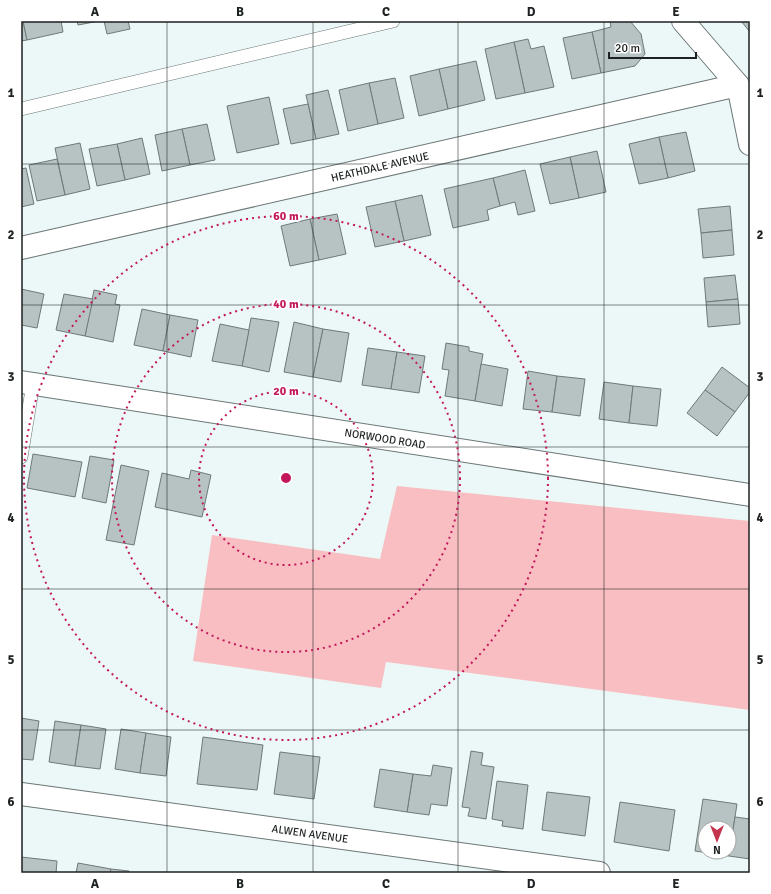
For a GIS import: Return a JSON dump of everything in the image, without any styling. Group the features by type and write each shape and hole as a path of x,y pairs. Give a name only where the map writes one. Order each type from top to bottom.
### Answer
{"street":[{"path":"683,21 738,85 750,144"},
{"name":"HEATHDALE AVENUE","path":"21,248 738,85"},
{"name":"NORWOOD ROAD","path":"27,383 750,495"},
{"name":"ALWEN AVENUE","path":"21,794 599,873"}],"lane":[{"path":"21,109 393,21"},
{"path":"21,457 27,383"}],"shaded area":[{"path":"397,486 750,521 750,710 386,662 381,688 193,661 212,535 380,559"}],"building":[{"path":"21,21 23,21 27,40 21,41"},
{"path":"23,21 61,21 63,32 27,40"},
{"path":"77,21 99,21 78,25"},
{"path":"104,21 128,21 130,29 107,34"},
{"path":"610,21 630,21 641,34 645,54 635,66 601,73 592,32 611,27"},
{"path":"741,21 750,21 750,32"},
{"path":"592,32 601,73 572,79 563,38"},
{"path":"528,39 531,49 544,46 554,87 525,93 514,42"},
{"path":"514,42 525,93 496,99 485,49"},
{"path":"476,61 485,100 448,109 439,69"},
{"path":"439,69 448,109 419,116 410,76"},
{"path":"395,78 404,118 378,124 369,83"},
{"path":"369,83 378,124 348,131 339,90"},
{"path":"328,90 339,134 316,139 306,95"},
{"path":"269,97 279,144 237,153 227,106"},
{"path":"308,104 316,139 291,144 283,109"},
{"path":"207,124 215,160 190,165 182,129"},
{"path":"182,129 190,165 162,171 155,135"},
{"path":"686,132 695,171 668,178 659,137"},
{"path":"659,137 668,178 639,184 629,144"},
{"path":"142,138 150,174 125,180 117,144"},
{"path":"80,143 90,189 65,195 55,148"},
{"path":"117,144 125,180 97,186 89,149"},
{"path":"597,151 606,192 579,198 570,157"},
{"path":"570,157 579,198 550,204 540,164"},
{"path":"57,159 65,195 37,201 29,165"},
{"path":"26,168 34,204 21,207 21,169"},
{"path":"525,170 535,211 518,215 515,202 500,206 493,178"},
{"path":"493,178 500,206 487,210 489,220 453,228 444,189"},
{"path":"422,195 431,235 404,241 395,201"},
{"path":"395,201 404,241 375,247 366,207"},
{"path":"730,206 732,230 701,233 698,209"},
{"path":"337,214 346,254 319,260 310,219"},
{"path":"310,219 319,260 290,266 281,226"},
{"path":"732,230 734,255 703,258 701,233"},
{"path":"735,275 738,299 706,302 704,278"},
{"path":"21,289 44,294 37,328 21,325"},
{"path":"94,290 117,295 115,304 120,305 113,342 85,336"},
{"path":"64,294 93,299 85,336 56,330"},
{"path":"738,299 740,324 708,327 706,302"},
{"path":"142,309 170,315 163,351 134,345"},
{"path":"170,315 198,320 191,357 163,351"},
{"path":"251,318 279,322 269,372 242,366"},
{"path":"294,322 323,329 313,377 284,372"},
{"path":"220,324 249,330 242,366 212,361"},
{"path":"323,329 349,333 341,382 313,377"},
{"path":"446,343 469,347 469,351 483,354 475,401 445,396 449,370 442,369"},
{"path":"368,348 397,352 391,389 362,385"},
{"path":"397,352 425,356 419,393 391,389"},
{"path":"481,364 508,369 502,406 475,401"},
{"path":"722,367 750,388 750,392 735,412 705,390"},
{"path":"528,371 557,376 552,412 523,409"},
{"path":"557,376 585,379 580,416 552,412"},
{"path":"604,382 633,386 629,423 599,419"},
{"path":"633,386 661,389 657,426 629,423"},
{"path":"705,390 735,412 717,436 687,413"},
{"path":"33,454 82,462 75,497 27,488"},
{"path":"90,456 114,460 106,503 82,498"},
{"path":"121,465 149,471 134,545 106,540"},
{"path":"191,470 211,475 202,517 155,507 162,473 189,479"},
{"path":"21,718 39,721 33,760 21,759"},
{"path":"55,721 81,725 75,766 49,762"},
{"path":"81,725 106,729 100,769 75,766"},
{"path":"121,729 146,733 140,773 115,769"},
{"path":"146,733 171,737 166,776 140,773"},
{"path":"203,737 263,745 257,790 197,784"},
{"path":"471,751 483,753 481,765 494,767 486,819 468,816 470,808 462,807"},
{"path":"280,752 320,757 314,799 274,794"},
{"path":"433,765 452,768 447,806 431,804 429,815 407,812 413,774 431,776"},
{"path":"380,769 413,774 407,812 374,807"},
{"path":"497,781 528,785 523,829 502,826 503,821 492,819"},
{"path":"547,792 590,797 585,836 542,830"},
{"path":"703,799 737,804 735,820 700,820"},
{"path":"620,802 675,810 669,851 614,842"},
{"path":"735,817 750,819 750,859 737,857 737,820 735,820"},
{"path":"697,838 697,851 695,851"},
{"path":"21,857 57,861 56,873 21,873"},
{"path":"78,863 111,869 110,873 76,873"},
{"path":"111,869 129,871 129,873 110,873"}]}
